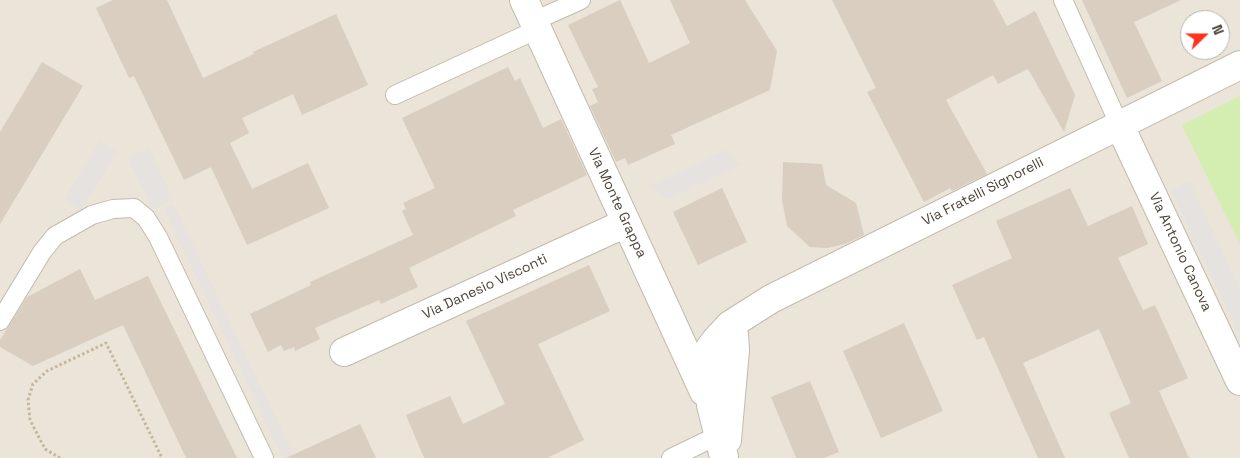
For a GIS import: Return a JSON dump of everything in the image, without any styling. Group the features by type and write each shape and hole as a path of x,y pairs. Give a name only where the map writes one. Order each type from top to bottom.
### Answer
{"street":[{"name":"Via Monte Grappa","path":"532,17 711,405"},
{"name":"Via Fratelli Signorelli","path":"724,446 711,405 708,356 710,348 730,325 771,299 1240,65"},
{"name":"Via Antonio Canova","path":"1119,124 1240,381"},
{"name":"Via Danesio Visconti","path":"344,352 626,223"},
{"path":"724,446 735,350 734,335 730,325"}],"lane":[{"path":"395,95 532,17 581,0"},
{"path":"1063,0 1119,124"},
{"path":"0,321 42,252 55,236 92,215 113,209 134,208 146,218 158,237 264,458"},
{"path":"671,458 724,446"}],"path":[{"path":"60,458 45,449 30,420 28,400 33,384 47,371 106,343 162,458"}],"shaded area":[{"path":"0,0 1240,0 1240,458 0,458"},
{"path":"100,141 117,152 81,210 64,200"},
{"path":"149,148 173,200 153,209 128,158"},
{"path":"725,150 741,165 667,199 649,186"},
{"path":"1189,181 1240,289 1240,335 1171,190"},
{"path":"173,204 295,458 283,458 164,209"}],"green space":[{"path":"1240,96 1240,244 1182,125"}],"building":[{"path":"113,0 167,0 203,78 254,54 253,52 336,14 368,85 302,115 293,94 242,118 249,133 230,143 252,189 308,163 329,208 247,245 211,167 184,180 134,76 129,78 96,8"},
{"path":"620,0 649,63 690,43 670,0 745,0 777,51 770,90 671,135 675,144 628,165 625,158 616,162 590,106 598,102 592,89 598,87 568,25"},
{"path":"832,0 993,0 1007,26 1035,11 1075,95 1064,132 1028,69 998,84 993,75 946,100 987,174 952,191 950,188 924,202 867,92 876,88"},
{"path":"1082,0 1181,0 1134,22 1162,81 1127,98"},
{"path":"42,62 83,86 0,224 0,132"},
{"path":"508,67 515,81 520,78 543,128 561,119 587,175 513,210 516,216 409,268 418,287 381,304 379,300 315,328 320,339 295,351 294,347 284,351 281,345 268,352 250,314 311,285 310,282 413,235 402,211 406,209 403,203 435,188 402,118"},
{"path":"783,162 822,164 826,185 856,203 864,235 845,244 827,248 810,247 787,226 782,200"},
{"path":"722,188 747,242 698,265 673,212"},
{"path":"1070,188 1088,226 1132,206 1148,244 1118,258 1143,310 1155,305 1188,378 1159,391 1189,458 1129,458 1109,413 1131,403 1099,329 1023,363 1065,458 1038,458 984,337 977,340 952,285 1012,258 996,221"},
{"path":"589,265 610,311 538,344 584,440 547,458 424,458 406,415 450,396 463,424 505,404 466,321"},
{"path":"80,269 95,300 148,276 237,458 186,458 123,325 33,366 0,347 0,340 27,297"},
{"path":"904,323 943,411 881,438 843,351"},
{"path":"810,381 839,452 824,458 796,458 771,397"},
{"path":"360,424 376,458 286,458"}]}
